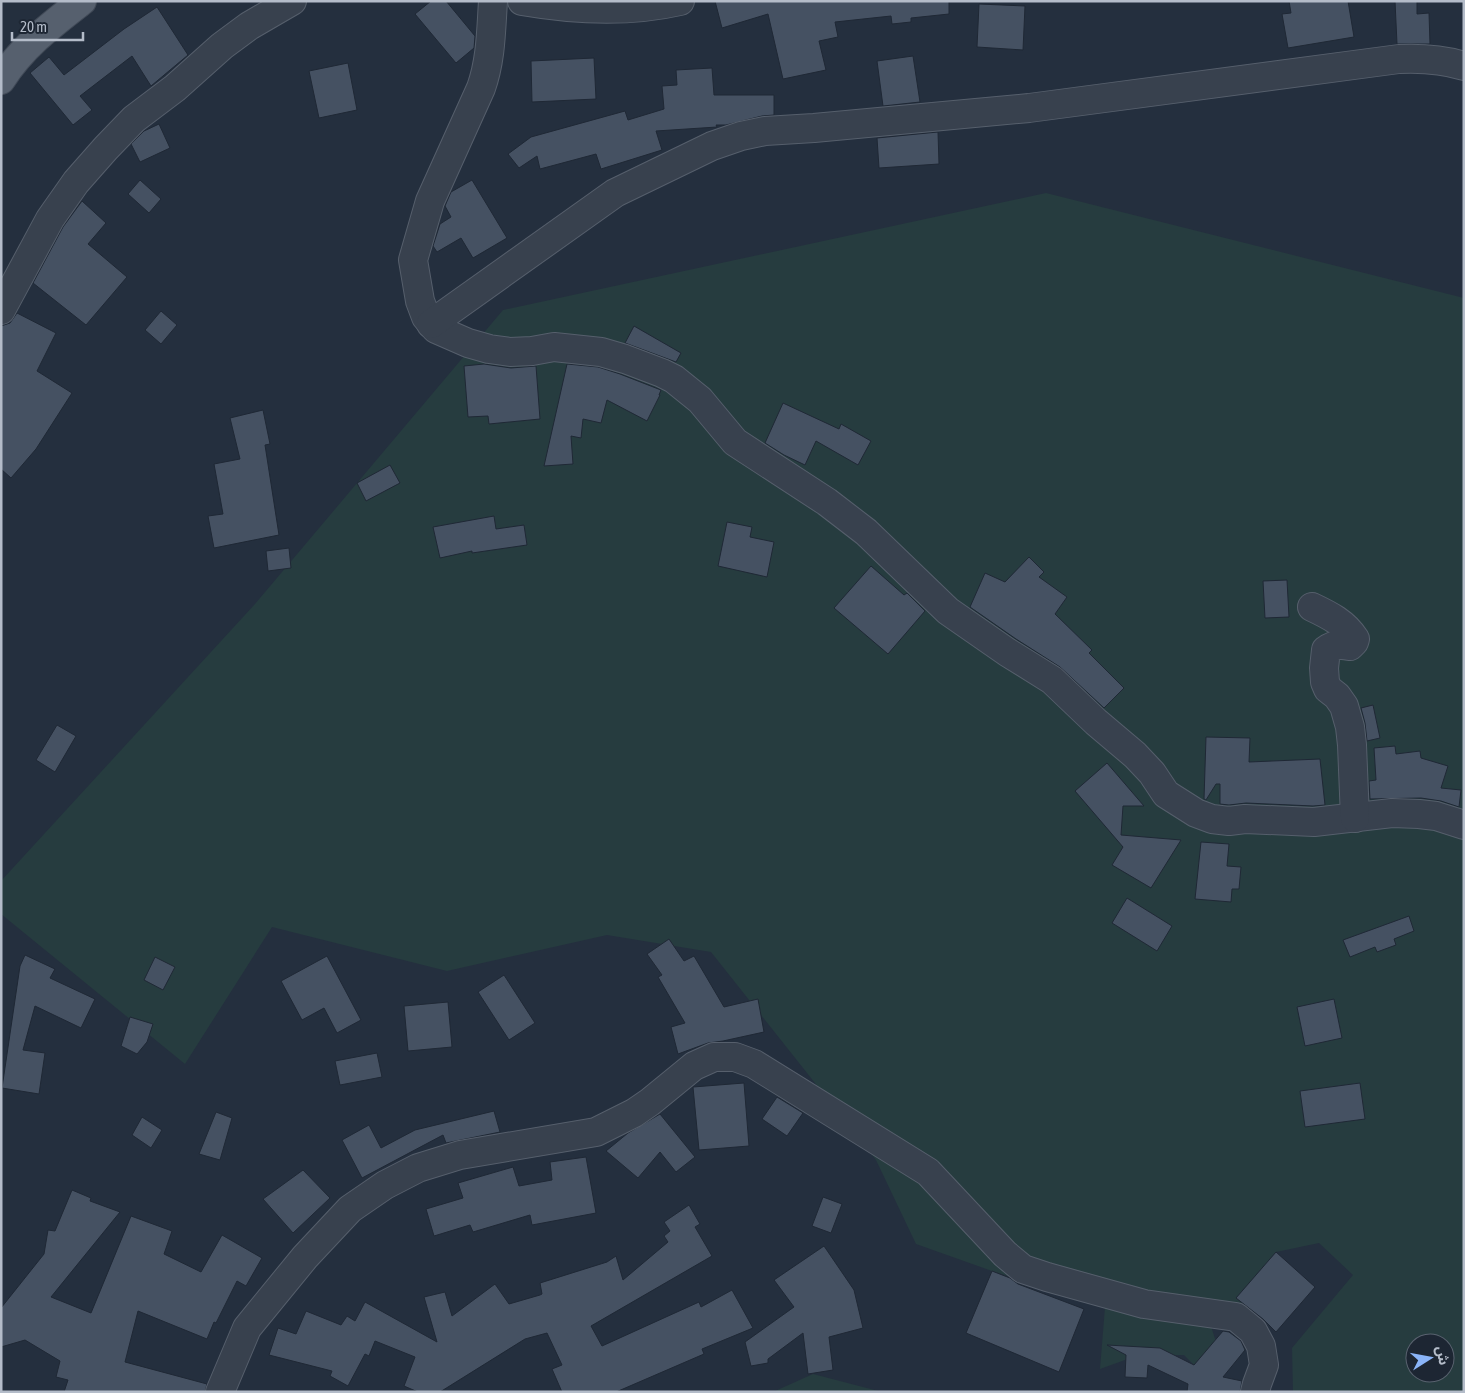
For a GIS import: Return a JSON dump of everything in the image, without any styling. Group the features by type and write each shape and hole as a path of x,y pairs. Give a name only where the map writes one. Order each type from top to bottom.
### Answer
{"main road":[{"path":"1,80 10,66 35,38 82,1"}],"street":[{"path":"1,310 50,219 76,182 106,148 134,119 175,88 222,46 249,26 292,1"},
{"path":"493,1 487,71 430,202 414,260 417,291 426,317 431,324 442,332 488,349 510,352 554,347 601,352 626,359 674,379 700,400 735,442 827,502 866,532 948,611 1007,652 1052,680 1096,722 1135,755 1152,773 1166,794 1196,813 1212,819 1314,822 1392,813 1419,814 1436,816 1464,825"},
{"path":"522,1 581,9 616,9 680,1"},
{"path":"431,324 615,193 712,146 741,136 790,129 1029,108 1399,59 1443,60 1464,66"},
{"path":"1312,607 1337,620 1346,627 1355,639 1350,646 1335,645 1326,650 1324,668 1328,689 1337,696 1344,706 1350,728 1355,818"},
{"path":"220,1392 247,1328 305,1257 350,1209 378,1190 418,1168 460,1155 596,1132 634,1113 694,1066 714,1056 735,1057 754,1064 928,1172 1005,1254 1023,1268 1047,1278 1144,1304 1236,1317 1253,1331 1261,1346 1264,1365 1256,1384 1255,1392"}],"green space":[{"path":"1046,193 1464,298 1464,1392 1293,1392 1292,1348 1353,1275 1319,1243 1276,1252 1246,1302 1211,1326 1220,1355 1208,1379 1184,1355 1136,1356 1100,1369 1105,1307 992,1271 916,1244 876,1160 711,952 607,935 447,971 272,927 185,1064 1,914 1,881 255,604 503,310"},
{"path":"813,1374 882,1392 773,1392"}],"building":[{"path":"431,1 446,1 475,36 474,48 456,63 415,14"},
{"path":"715,1 949,1 949,14 911,18 911,22 892,24 891,16 835,22 838,37 819,41 826,70 783,79 768,14 722,28"},
{"path":"1289,1 1348,1 1354,37 1288,48 1282,14 1291,13"},
{"path":"1395,1 1417,1 1417,14 1429,13 1430,44 1397,44"},
{"path":"979,4 1025,6 1023,50 977,47"},
{"path":"157,7 188,55 151,86 132,56 80,96 92,110 73,125 30,73 49,57 64,75 124,29"},
{"path":"913,56 920,102 883,106 877,61"},
{"path":"594,58 596,99 532,102 531,61"},
{"path":"348,63 357,110 319,118 309,71"},
{"path":"712,68 714,95 774,95 774,115 726,125 716,125 717,127 656,131 662,150 601,169 596,154 540,169 537,156 519,168 508,154 531,137 625,111 628,120 664,109 662,86 677,85 676,70"},
{"path":"159,124 170,148 140,162 131,144 144,131"},
{"path":"938,132 939,164 879,168 877,138"},
{"path":"140,180 161,199 149,213 128,194"},
{"path":"472,180 507,238 473,258 461,238 437,252 433,246 440,224 451,217 445,206 451,192"},
{"path":"82,201 106,223 88,244 127,277 86,325 33,283 63,227"},
{"path":"161,311 177,325 161,344 145,330"},
{"path":"17,313 56,333 37,371 72,393 36,449 11,478 1,469 1,326 10,323"},
{"path":"634,326 681,353 676,362 625,343"},
{"path":"484,364 511,368 536,366 540,419 489,424 488,416 468,417 464,366"},
{"path":"567,364 598,367 620,374 661,390 660,395 647,421 607,400 601,423 583,419 581,438 571,436 573,464 544,466"},
{"path":"783,403 839,429 841,424 871,441 858,465 816,441 805,465 765,443"},
{"path":"263,410 270,444 265,445 279,535 214,548 208,516 223,514 214,464 240,459 230,418"},
{"path":"390,465 400,483 366,501 357,483"},
{"path":"494,516 496,529 524,525 527,545 472,553 472,551 440,558 433,527"},
{"path":"727,522 752,527 750,537 774,542 767,577 718,566"},
{"path":"289,548 291,568 268,571 266,551"},
{"path":"1029,557 1044,572 1039,577 1067,597 1055,614 1092,650 1089,653 1124,688 1104,708 1060,667 970,607 985,573 1005,582"},
{"path":"871,566 904,595 907,593 925,611 888,654 834,608"},
{"path":"1287,580 1289,617 1265,618 1263,581"},
{"path":"1373,705 1380,738 1367,741 1361,708"},
{"path":"57,725 76,736 55,772 36,760"},
{"path":"1206,737 1250,738 1249,762 1320,759 1325,805 1220,804 1220,784 1216,784 1206,800 1204,799"},
{"path":"1395,746 1396,754 1420,751 1421,758 1448,766 1441,788 1461,790 1459,807 1441,801 1421,798 1370,799 1369,781 1376,780 1374,748"},
{"path":"1107,763 1144,806 1123,806 1121,835 1181,840 1151,888 1112,865 1123,847 1075,791"},
{"path":"1201,842 1229,844 1227,866 1241,867 1239,889 1232,889 1231,902 1195,899"},
{"path":"1127,898 1172,926 1157,951 1112,923"},
{"path":"1409,916 1414,931 1394,939 1396,945 1377,952 1375,947 1350,957 1343,940"},
{"path":"669,939 684,961 694,956 724,1007 758,999 764,1032 708,1043 678,1054 671,1027 685,1023 658,977 662,975 647,954"},
{"path":"25,955 55,969 50,978 95,999 81,1028 35,1006 23,1050 45,1053 39,1094 2,1088 20,966"},
{"path":"327,956 361,1020 337,1033 324,1008 302,1020 281,981"},
{"path":"155,957 175,967 163,990 144,980"},
{"path":"504,975 535,1023 509,1040 478,992"},
{"path":"1334,999 1342,1038 1305,1046 1297,1007"},
{"path":"448,1002 452,1047 408,1051 404,1006"},
{"path":"130,1017 153,1024 147,1042 137,1054 121,1046"},
{"path":"377,1053 382,1077 340,1085 335,1061"},
{"path":"744,1083 749,1146 699,1150 693,1087"},
{"path":"1360,1083 1365,1119 1305,1127 1300,1091"},
{"path":"777,1097 803,1113 787,1136 762,1119"},
{"path":"494,1111 500,1132 446,1143 443,1135 362,1178 342,1140 369,1125 381,1148 415,1130"},
{"path":"216,1112 232,1118 220,1160 199,1154"},
{"path":"660,1114 695,1157 676,1172 660,1152 638,1178 606,1151 628,1133"},
{"path":"142,1117 162,1130 151,1148 132,1135"},
{"path":"586,1157 596,1213 532,1225 530,1215 473,1232 470,1225 434,1236 426,1209 463,1198 458,1183 513,1167 519,1186 552,1180 550,1162"},
{"path":"303,1170 330,1198 293,1233 263,1199"},
{"path":"72,1190 91,1198 90,1201 120,1212 51,1297 91,1313 131,1216 172,1231 164,1254 201,1272 222,1235 262,1258 246,1286 237,1281 216,1323 214,1322 207,1339 138,1311 125,1362 207,1384 205,1392 64,1392 68,1380 56,1377 60,1361 25,1340 1,1347 1,1308 44,1254 48,1230 55,1231"},
{"path":"823,1197 842,1204 831,1233 812,1226"},
{"path":"689,1205 700,1224 695,1227 712,1256 591,1326 602,1346 699,1302 701,1307 732,1290 753,1328 702,1349 704,1354 616,1392 562,1392 552,1369 562,1365 547,1333 525,1339 440,1392 418,1392 404,1386 415,1357 375,1341 369,1356 365,1354 348,1386 330,1376 332,1371 269,1355 278,1328 296,1334 306,1311 341,1325 347,1316 355,1321 365,1302 437,1342 424,1297 445,1292 452,1316 495,1284 509,1304 542,1294 540,1283 607,1262 616,1256 623,1280 668,1242 664,1236 670,1231 664,1222"},
{"path":"824,1246 854,1290 863,1328 829,1337 833,1370 808,1374 803,1333 768,1359 768,1363 751,1366 745,1342 794,1307 774,1280"},
{"path":"1276,1252 1315,1287 1276,1332 1236,1298"},
{"path":"992,1271 1010,1278 1018,1284 1084,1309 1059,1372 966,1333"},
{"path":"1223,1331 1229,1332 1241,1341 1245,1350 1223,1377 1242,1381 1240,1392 1187,1392 1188,1384 1148,1365 1147,1378 1125,1377 1126,1355 1107,1345 1160,1348 1194,1365"}]}
